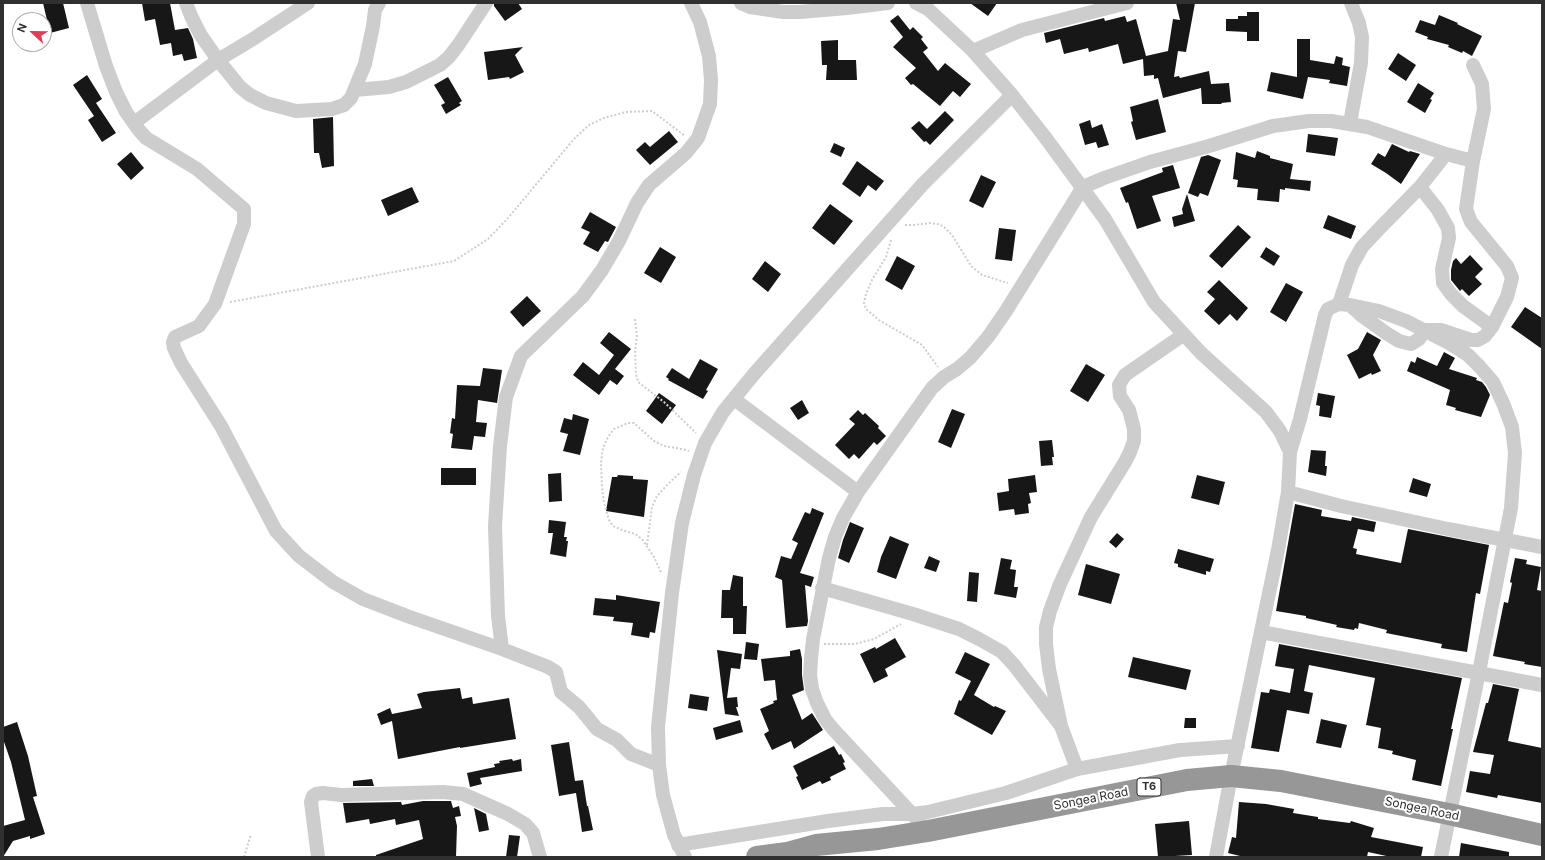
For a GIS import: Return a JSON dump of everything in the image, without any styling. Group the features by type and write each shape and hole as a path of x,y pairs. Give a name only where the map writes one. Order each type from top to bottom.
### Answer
{"highway":[{"name":"Songea Road","path":"757,857 787,853 816,845 878,839 928,831 1187,780 1231,776 1281,781 1449,814 1542,835"}],"street":[{"path":"87,3 106,66 116,92 126,112 134,123 146,138 197,168 244,209 244,224 215,304 199,326 175,337 173,342 174,348 181,363 221,426 276,531 299,556 333,582 363,599 538,662 553,670 556,672 561,692 579,707 597,729 617,740 631,754 659,765"},
{"path":"186,3 200,34 218,60 240,87 250,95 266,103 285,109 303,110 344,106 351,98 365,64 375,10 379,3"},
{"path":"134,123 218,60 265,32 308,3"},
{"path":"355,90 389,87 406,82 440,65 449,57 459,44 486,3"},
{"path":"502,649 497,609 496,499 506,397 521,356 566,314 587,291 602,270 619,241 637,203 649,185 686,153 698,138 710,104 711,80 709,56 700,22 691,3"},
{"path":"741,3 750,7 834,9 888,3"},
{"path":"916,3 928,9 973,51 1012,95 1106,219 1154,302 1183,336 1266,412 1280,431 1290,452"},
{"path":"973,51 1022,30 1126,3"},
{"path":"1350,123 1362,63 1362,37 1359,23 1351,3"},
{"path":"1425,330 1441,330 1472,340 1478,340 1485,336 1492,327 1508,297 1512,278 1507,266 1471,222 1466,209 1473,161 1484,109 1482,84 1473,65"},
{"path":"1012,95 924,184 754,374 723,412 701,454 682,523 672,593 658,727 659,765 664,795 674,835 682,851 828,821 883,814 912,814 934,811 980,800 1077,769 1180,750 1238,746"},
{"path":"928,831 879,780 825,719 816,703 810,675 812,645 822,588 835,537 843,518 858,492 932,388 970,358 983,343 1006,311 1083,187 1126,169 1209,146 1273,126 1309,121 1331,121 1367,127 1446,154 1473,161"},
{"path":"1344,304 1352,265 1362,248 1420,187 1446,154"},
{"path":"1420,187 1438,210 1448,228 1449,238 1442,269 1443,283 1463,306 1492,327"},
{"path":"1344,304 1399,341 1411,344 1419,339 1425,330"},
{"path":"1216,857 1288,492 1290,452 1300,419 1325,315 1328,309 1344,304 1379,311 1425,330 1449,343 1472,359 1493,382 1512,427 1515,453 1511,508 1506,540 1441,857"},
{"path":"1077,769 1061,726 1049,669 1046,644 1046,627 1060,584 1091,517 1125,462 1134,441 1133,422 1129,410 1120,396 1119,385 1125,375 1183,336"},
{"path":"734,399 858,492"},
{"path":"1288,492 1341,506 1542,547"},
{"path":"822,588 913,614 959,630 1002,652 1014,664 1061,726"},
{"path":"1261,632 1480,672 1542,685"},
{"path":"318,857 311,802 313,796 316,794 323,793 341,795 443,792 462,794 508,814 525,824 533,833 540,857"}],"path":[{"path":"215,304 454,261 488,240 574,139 589,124 604,118 626,112 652,111 694,143"},
{"path":"944,377 922,345 878,320 866,309 864,303 866,294 872,280 886,257 892,239 891,221 907,225 930,223 943,226 952,235 971,266 982,275 1021,286"},
{"path":"635,319 637,337 636,368 638,382 664,402 701,454"},
{"path":"672,593 647,545 635,534 613,526 607,516 602,487 601,464 603,448 608,436 614,430 628,423 634,424 654,441 664,446 701,454"},
{"path":"647,545 652,507 657,496 701,454"},
{"path":"812,645 855,644 874,639 901,624 913,614"},
{"path":"244,857 251,834"},
{"path":"918,857 971,857"}],"building":[{"path":"43,3 63,3 69,28 52,32 52,12 45,12"},
{"path":"142,3 170,3 175,30 188,28 193,39 197,58 184,61 182,54 173,56 171,43 160,45 155,19 145,21"},
{"path":"494,3 518,3 522,9 505,21 494,6"},
{"path":"970,3 997,3 988,16"},
{"path":"1176,3 1195,3 1186,52 1178,51 1174,77 1179,76 1180,78 1209,71 1211,84 1229,83 1231,102 1221,103 1222,104 1202,104 1201,88 1163,98 1158,78 1154,79 1154,75 1144,76 1143,59 1123,64 1118,44 1089,52 1088,48 1064,54 1060,39 1046,43 1044,33 1104,18 1105,21 1125,16 1127,22 1136,19 1146,56 1168,51 1173,19 1180,20"},
{"path":"1247,12 1259,12 1259,41 1247,41 1247,32 1226,31 1226,19 1238,19 1238,16 1247,16"},
{"path":"898,15 910,30 913,27 923,37 921,39 928,48 923,52 938,71 945,63 971,84 960,97 953,91 940,106 913,84 911,85 905,78 916,68 893,47 903,37 890,21"},
{"path":"1439,15 1482,36 1472,56 1463,51 1462,53 1448,47 1449,45 1427,39 1428,37 1415,32 1420,20 1435,25"},
{"path":"1297,39 1310,39 1310,60 1334,64 1336,56 1343,58 1342,65 1350,67 1347,86 1329,83 1330,80 1308,77 1303,99 1267,91 1271,72 1297,77"},
{"path":"838,40 838,60 856,60 857,80 826,80 827,65 822,65 821,41"},
{"path":"523,47 515,55 524,72 510,79 509,77 488,80 484,52"},
{"path":"1398,53 1416,65 1406,81 1388,69"},
{"path":"87,75 102,99 96,103 116,133 102,142 88,120 94,116 73,85"},
{"path":"448,77 462,101 459,103 461,105 446,114 441,105 445,103 434,85"},
{"path":"1418,83 1434,93 1425,113 1407,102"},
{"path":"1158,99 1166,132 1136,140 1131,122 1133,121 1130,107"},
{"path":"945,111 954,120 930,145 926,141 924,142 911,128 919,121 927,129"},
{"path":"333,117 334,166 322,168 319,153 314,153 313,119"},
{"path":"1090,120 1092,128 1102,124 1109,145 1098,148 1096,142 1085,145 1079,124"},
{"path":"669,131 678,142 650,165 636,150 645,142 650,147"},
{"path":"1308,134 1338,138 1335,156 1306,152"},
{"path":"834,143 845,148 841,157 830,152"},
{"path":"1392,144 1409,152 1420,154 1401,184 1371,164 1378,153 1385,157"},
{"path":"1257,151 1270,156 1270,158 1293,164 1290,179 1311,181 1310,191 1285,188 1285,190 1280,189 1279,202 1257,200 1258,189 1237,187 1238,180 1233,179 1236,152 1255,158"},
{"path":"131,152 144,168 131,180 117,164"},
{"path":"1208,155 1221,160 1208,196 1200,193 1198,197 1188,193 1201,157"},
{"path":"857,161 884,181 876,191 868,185 860,197 842,184"},
{"path":"1173,165 1180,188 1152,196 1161,221 1137,229 1128,202 1126,203 1120,188 1163,172 1162,168"},
{"path":"981,175 996,182 983,208 969,201"},
{"path":"412,187 419,202 388,216 381,200"},
{"path":"1187,194 1195,221 1174,227 1172,217 1183,214 1182,209"},
{"path":"830,204 853,221 834,245 812,228"},
{"path":"590,212 616,227 608,242 605,241 598,252 583,244 590,232 581,228"},
{"path":"1328,215 1356,226 1351,239 1323,228"},
{"path":"1238,225 1251,237 1222,268 1209,256"},
{"path":"999,228 1016,230 1012,261 995,259"},
{"path":"660,247 676,257 661,283 644,273"},
{"path":"1266,247 1280,256 1274,266 1260,257"},
{"path":"1470,255 1483,269 1475,277 1482,284 1469,296 1462,289 1460,291 1451,280 1451,270 1453,261 1456,258 1461,264"},
{"path":"897,256 915,266 902,290 885,280"},
{"path":"765,261 781,274 768,292 752,279"},
{"path":"1219,280 1248,308 1237,321 1230,314 1219,325 1204,311 1215,299 1207,292"},
{"path":"1286,283 1303,292 1286,322 1270,312"},
{"path":"527,296 541,311 523,327 510,312"},
{"path":"1525,307 1542,318 1542,349 1511,327"},
{"path":"609,332 631,349 615,369 624,376 617,385 610,380 599,395 573,375 583,362 599,375 614,355 600,343"},
{"path":"1367,332 1381,340 1373,355 1381,371 1372,375 1371,373 1359,379 1347,355 1358,349"},
{"path":"1444,352 1455,358 1449,369 1477,378 1476,380 1482,382 1486,387 1490,395 1481,417 1455,410 1456,408 1446,405 1450,390 1407,371 1411,361 1415,363 1417,357 1437,366"},
{"path":"700,359 718,369 706,390 708,391 703,399 668,380 669,379 666,377 672,368 689,379"},
{"path":"1086,364 1105,375 1088,402 1070,391"},
{"path":"483,368 502,370 497,403 478,400 476,422 487,423 485,437 474,436 472,450 451,448 453,434 450,433 452,418 455,419 457,385 480,386"},
{"path":"659,393 676,405 662,424 646,411"},
{"path":"1318,393 1335,396 1331,418 1319,416 1320,406 1316,405"},
{"path":"802,400 809,413 798,420 790,408"},
{"path":"952,409 965,414 951,448 938,442"},
{"path":"858,410 863,415 865,413 879,426 878,428 886,436 877,445 874,442 859,459 854,454 849,459 835,445 855,424 849,419"},
{"path":"573,414 589,419 580,455 563,451 568,434 560,432 564,418 572,420"},
{"path":"1052,440 1054,457 1052,457 1053,465 1041,466 1039,441"},
{"path":"1311,450 1326,451 1326,476 1308,472"},
{"path":"441,468 476,468 476,485 441,485"},
{"path":"561,473 562,501 549,502 548,474"},
{"path":"618,475 633,476 633,479 648,480 644,517 606,511 612,477 617,477"},
{"path":"1035,475 1037,492 1029,493 1031,503 1028,504 1029,513 1015,515 1014,509 999,511 997,493 1009,491 1008,479"},
{"path":"1197,475 1225,482 1219,505 1191,498"},
{"path":"1413,478 1431,484 1427,497 1409,492"},
{"path":"1295,504 1322,510 1321,516 1351,521 1352,517 1376,522 1374,532 1358,529 1353,548 1357,549 1356,554 1401,563 1408,529 1489,545 1480,594 1476,593 1467,652 1441,648 1442,644 1386,633 1387,630 1359,623 1358,629 1355,628 1354,630 1336,627 1337,625 1306,618 1306,616 1276,611"},
{"path":"812,508 824,513 800,573 814,577 811,587 805,585 808,621 807,626 786,628 782,580 775,577 781,556 791,559 798,543 792,540 805,512 810,514"},
{"path":"549,520 566,522 564,537 567,537 566,541 568,541 566,557 550,554 553,533 548,533"},
{"path":"850,522 864,528 849,563 838,558"},
{"path":"1117,533 1124,539 1116,548 1109,542"},
{"path":"890,536 909,544 896,579 877,572 881,557"},
{"path":"1178,549 1214,559 1210,572 1206,571 1206,575 1178,567 1178,564 1174,563"},
{"path":"929,556 940,561 936,572 924,568"},
{"path":"1001,558 1012,560 1010,569 1016,570 1014,587 1018,587 1016,598 994,594"},
{"path":"1515,558 1527,560 1526,564 1541,567 1537,590 1542,591 1542,667 1493,656 1504,602 1508,603 1512,583 1510,582"},
{"path":"1086,564 1120,574 1111,604 1078,595"},
{"path":"969,572 979,573 977,602 967,601"},
{"path":"733,575 743,577 743,606 747,606 746,634 733,634 733,618 721,618 722,590 730,590"},
{"path":"616,595 660,602 655,633 650,632 649,638 631,635 633,623 613,621 614,617 593,615 595,598 616,600"},
{"path":"895,638 906,657 885,669 888,676 874,683 860,654 875,647 876,649"},
{"path":"746,642 759,644 757,660 744,659"},
{"path":"1279,644 1462,678 1441,786 1412,780 1416,760 1392,754 1393,751 1378,748 1381,728 1366,725 1375,678 1309,665 1304,691 1313,693 1309,714 1287,710 1279,752 1251,748 1261,692 1269,693 1270,689 1290,693 1294,669 1275,666"},
{"path":"800,649 804,690 792,695 802,720 812,713 823,730 794,749 791,741 772,750 764,734 769,731 760,709 774,703 773,701 777,700 775,680 764,681 761,659 790,656 790,651"},
{"path":"717,650 742,654 740,669 731,668 727,698 737,697 738,707 736,707 739,716 725,714"},
{"path":"965,652 990,664 974,695 994,707 995,706 1006,711 992,735 954,714 959,700 961,701 971,681 955,673"},
{"path":"1133,657 1191,670 1186,690 1128,677"},
{"path":"1493,684 1519,689 1508,741 1542,748 1542,803 1498,795 1497,798 1466,792 1470,771 1490,774 1494,755 1473,752 1486,703 1488,703"},
{"path":"460,688 462,699 472,697 473,704 509,698 516,739 460,747 398,759 392,721 381,725 377,714 390,708 392,714 422,708 417,694"},
{"path":"690,694 709,697 707,711 688,708"},
{"path":"1185,718 1196,718 1196,728 1184,728"},
{"path":"1321,719 1347,725 1341,748 1316,743"},
{"path":"740,720 743,732 716,740 713,728"},
{"path":"17,722 28,756 37,796 33,797 45,834 30,839 30,836 13,841 3,857 3,826 25,820 11,762 3,739 3,727"},
{"path":"569,742 575,781 583,780 593,830 582,832 576,793 559,796 551,745"},
{"path":"834,746 839,755 841,754 845,762 843,763 846,769 830,777 831,780 822,784 820,781 802,790 793,766"},
{"path":"512,759 513,761 521,759 522,771 480,778 482,784 470,787 467,773 495,767 494,764 500,763 499,761"},
{"path":"372,779 374,786 353,786 353,781"},
{"path":"423,801 451,801 453,808 459,806 461,816 455,817 457,826 456,857 376,857 376,855 423,839 419,820 396,825 395,819 370,824 369,819 346,823 343,803 401,802 402,805"},
{"path":"1239,802 1266,804 1294,809 1293,813 1318,817 1318,819 1350,823 1351,821 1374,828 1371,837 1423,847 1421,857 1391,857 1368,852 1367,857 1244,857 1228,853 1232,837 1236,838"},
{"path":"474,808 486,814 489,830 479,832"},
{"path":"1189,821 1192,855 1158,857 1155,824"},
{"path":"509,835 520,836 517,857 506,857"},
{"path":"1461,843 1509,852 1509,857 1459,857"}]}
